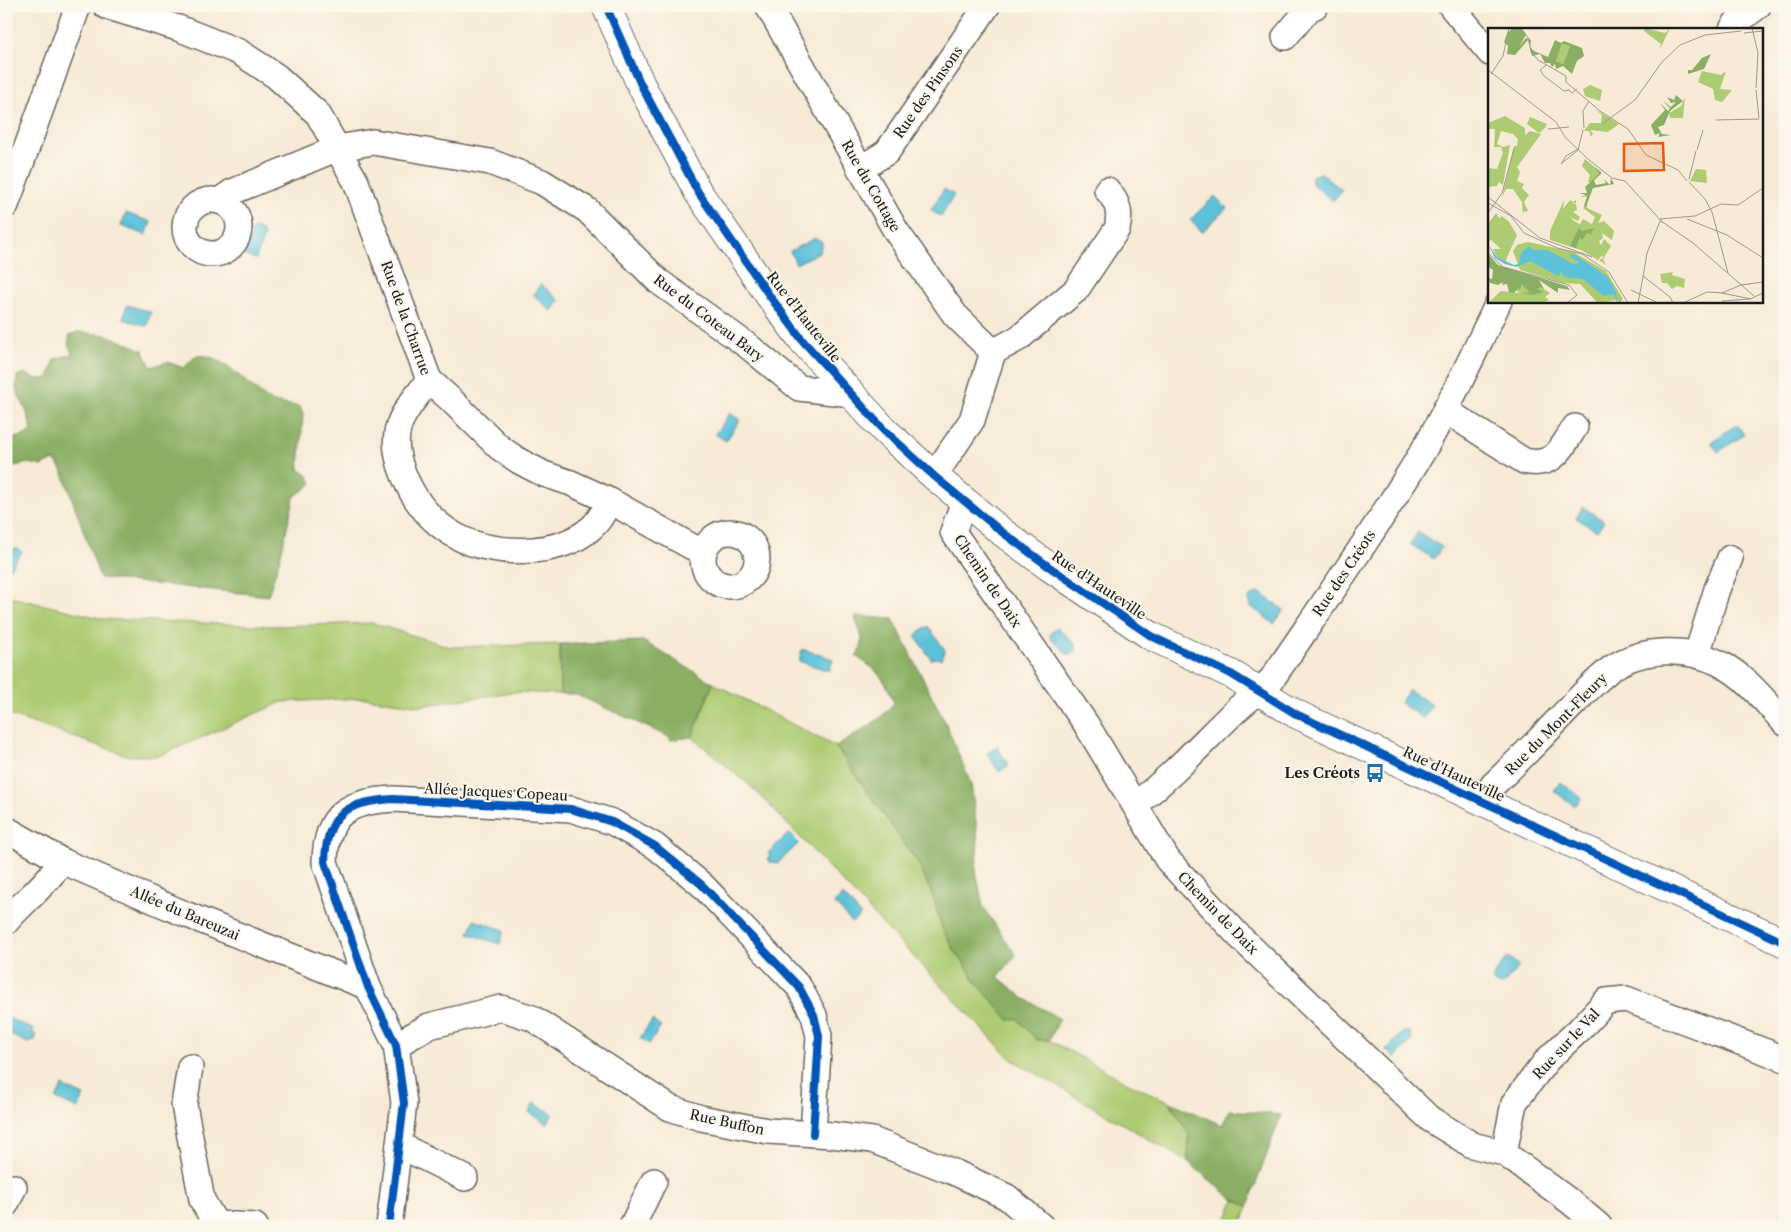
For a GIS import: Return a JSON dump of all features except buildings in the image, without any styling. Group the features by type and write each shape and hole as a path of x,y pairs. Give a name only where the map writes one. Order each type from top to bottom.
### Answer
{"street":[{"path":"6,205 78,6"},
{"path":"106,6 212,40 260,64 291,88 318,114 338,148"},
{"name":"Rue d'Hauteville","path":"606,6 641,85 698,192 803,341 884,430 934,476 1002,532 1151,636 1231,674 1296,714 1785,943"},
{"name":"Rue du Cottage","path":"768,6 896,231 955,315 992,352"},
{"name":"Rue des Pinsons","path":"860,169 887,152 987,6"},
{"path":"1285,37 1309,9 1315,6"},
{"path":"1451,6 1488,51"},
{"path":"1733,28 1736,23 1758,6"},
{"name":"Rue du Coteau Bary","path":"219,201 232,192 338,148 373,142 490,162 542,182 587,210 658,281 748,346 799,388 852,394"},
{"name":"Rue de la Charrue","path":"338,148 356,182 429,380 500,448 544,474 571,483 610,502 703,553"},
{"path":"934,476 972,420 992,352 1019,338 1076,290 1117,230 1119,208 1114,197 1107,190"},
{"name":"Rue des Créots","path":"1136,804 1182,765 1233,713 1272,680 1377,525 1424,449 1499,302"},
{"path":"429,380 399,425 396,439 398,459 416,499 433,519 454,535 473,544 490,548 521,551 539,549 569,541 590,530 610,502"},
{"path":"1445,410 1524,461 1534,463 1543,463 1558,453 1575,427"},
{"name":"Chemin de Daix","path":"964,501 953,532 1086,724 1136,804 1167,859 1174,867 1239,936 1430,1119 1472,1145 1504,1152 1572,1203 1599,1226"},
{"path":"1697,654 1717,589 1730,558"},
{"name":"Rue du Mont-Fleury","path":"1482,801 1493,786 1575,702 1613,668 1632,659 1652,653 1697,654 1722,664 1741,678 1785,723"},
{"name":"Allée Jacques Copeau","path":"389,1226 404,1103 396,1045 368,987 325,862 326,844 331,827 352,806 369,800 393,799 571,809 612,822 655,846 702,885 799,987 814,1015 819,1036 813,1134"},
{"name":"Allée du Bareuzai","path":"6,829 62,861 185,914 368,987"},
{"path":"6,922 52,876 62,861"},
{"name":"Rue sur le Val","path":"1504,1152 1514,1103 1547,1060 1606,1002 1626,999 1785,1059"},
{"name":"Rue Buffon","path":"396,1045 428,1026 501,1008 532,1018 670,1108 700,1118 768,1131 872,1140 956,1173 1007,1197 1041,1226"},
{"path":"190,1067 184,1105 202,1200 215,1225 255,1226"},
{"path":"399,1146 465,1178"},
{"path":"632,1226 654,1181"}],"green space":[{"path":"78,332 107,335 143,350 151,367 167,362 184,368 195,357 213,358 234,371 270,400 300,407 303,415 299,470 307,474 312,483 294,498 280,558 268,596 100,578 62,470 54,460 42,466 29,463 6,468 6,441 25,435 32,430 27,413 16,389 17,376 24,373 37,379 49,378 55,359 72,354 68,343 70,335"},
{"path":"6,596 104,619 274,626 372,623 451,647 560,644 560,694 512,692 419,706 366,698 282,702 159,756 129,756 6,714"},
{"path":"856,616 893,619 946,724 971,784 978,838 976,871 983,907 1016,955 998,977 1024,998 1060,1019 1049,1040 1037,1040 1017,1018 1009,1020 976,982 954,950 942,928 933,896 918,863 836,747 879,719 894,703 880,676 856,656 862,641"},
{"path":"643,641 713,683 692,737 670,740 671,738 575,694 560,694 560,644"},
{"path":"713,683 836,747 918,863 933,896 942,928 976,982 1017,1018 1037,1040 1049,1040 1130,1084 1170,1102 1189,1134 1188,1162 1011,1059 755,790 692,737"},
{"path":"1170,1102 1222,1125 1230,1110 1281,1115 1248,1206 1234,1200 1188,1162 1189,1134"},
{"path":"1234,1200 1248,1206 1241,1226 1224,1226"}],"water":[{"path":"1321,173 1342,190 1333,201 1312,184 1312,176"},
{"path":"944,189 954,195 941,217 931,210"},
{"path":"1215,196 1227,208 1202,232 1190,220"},
{"path":"126,213 151,222 146,235 121,226"},
{"path":"253,228 262,231 264,236 256,259 244,255"},
{"path":"815,238 822,242 821,251 796,264 790,251"},
{"path":"541,284 560,301 551,311 533,294"},
{"path":"127,305 151,312 147,326 123,319"},
{"path":"730,413 740,420 726,441 715,434"},
{"path":"1737,424 1744,435 1718,452 1711,442"},
{"path":"1583,507 1604,521 1597,531 1576,518"},
{"path":"1418,532 1442,547 1434,559 1410,544"},
{"path":"8,546 12,550 16,548 22,552 10,568 6,569 6,547"},
{"path":"1259,592 1284,610 1274,624 1249,605 1249,598"},
{"path":"928,626 945,650 941,659 934,658 932,660 915,636"},
{"path":"1057,627 1076,645 1076,651 1067,654 1049,636"},
{"path":"802,649 833,659 829,671 799,661"},
{"path":"1409,690 1432,705 1423,718 1400,703"},
{"path":"997,747 1009,765 999,772 987,753"},
{"path":"1560,782 1582,798 1575,806 1554,791"},
{"path":"789,833 799,843 778,863 770,862 768,859 770,855 768,853"},
{"path":"843,895 861,915 852,923 834,903"},
{"path":"474,920 504,930 500,944 469,934"},
{"path":"1508,957 1519,966 1503,985 1499,986 1492,981 1493,976"},
{"path":"8,1018 34,1030 35,1040 28,1043 6,1033"},
{"path":"652,1020 661,1027 649,1044 640,1038"},
{"path":"1403,1032 1410,1032 1412,1040 1395,1058 1386,1050"},
{"path":"62,1086 84,1096 78,1109 56,1099"},
{"path":"534,1103 553,1114 547,1124 529,1112"}],"cycle path":[{"path":"606,6 641,85 698,192 803,341 884,430 934,476 1002,532 1048,566 1151,636 1231,674 1296,714 1785,943"},
{"path":"389,1226 404,1103 396,1045 368,987 325,862 326,845 335,821 342,813 363,803 393,799 571,809 612,822 655,846 702,885 799,987 814,1015 819,1036 813,1134"}],"place":[{"name":"Les Créots","path":"1375,773"}]}
